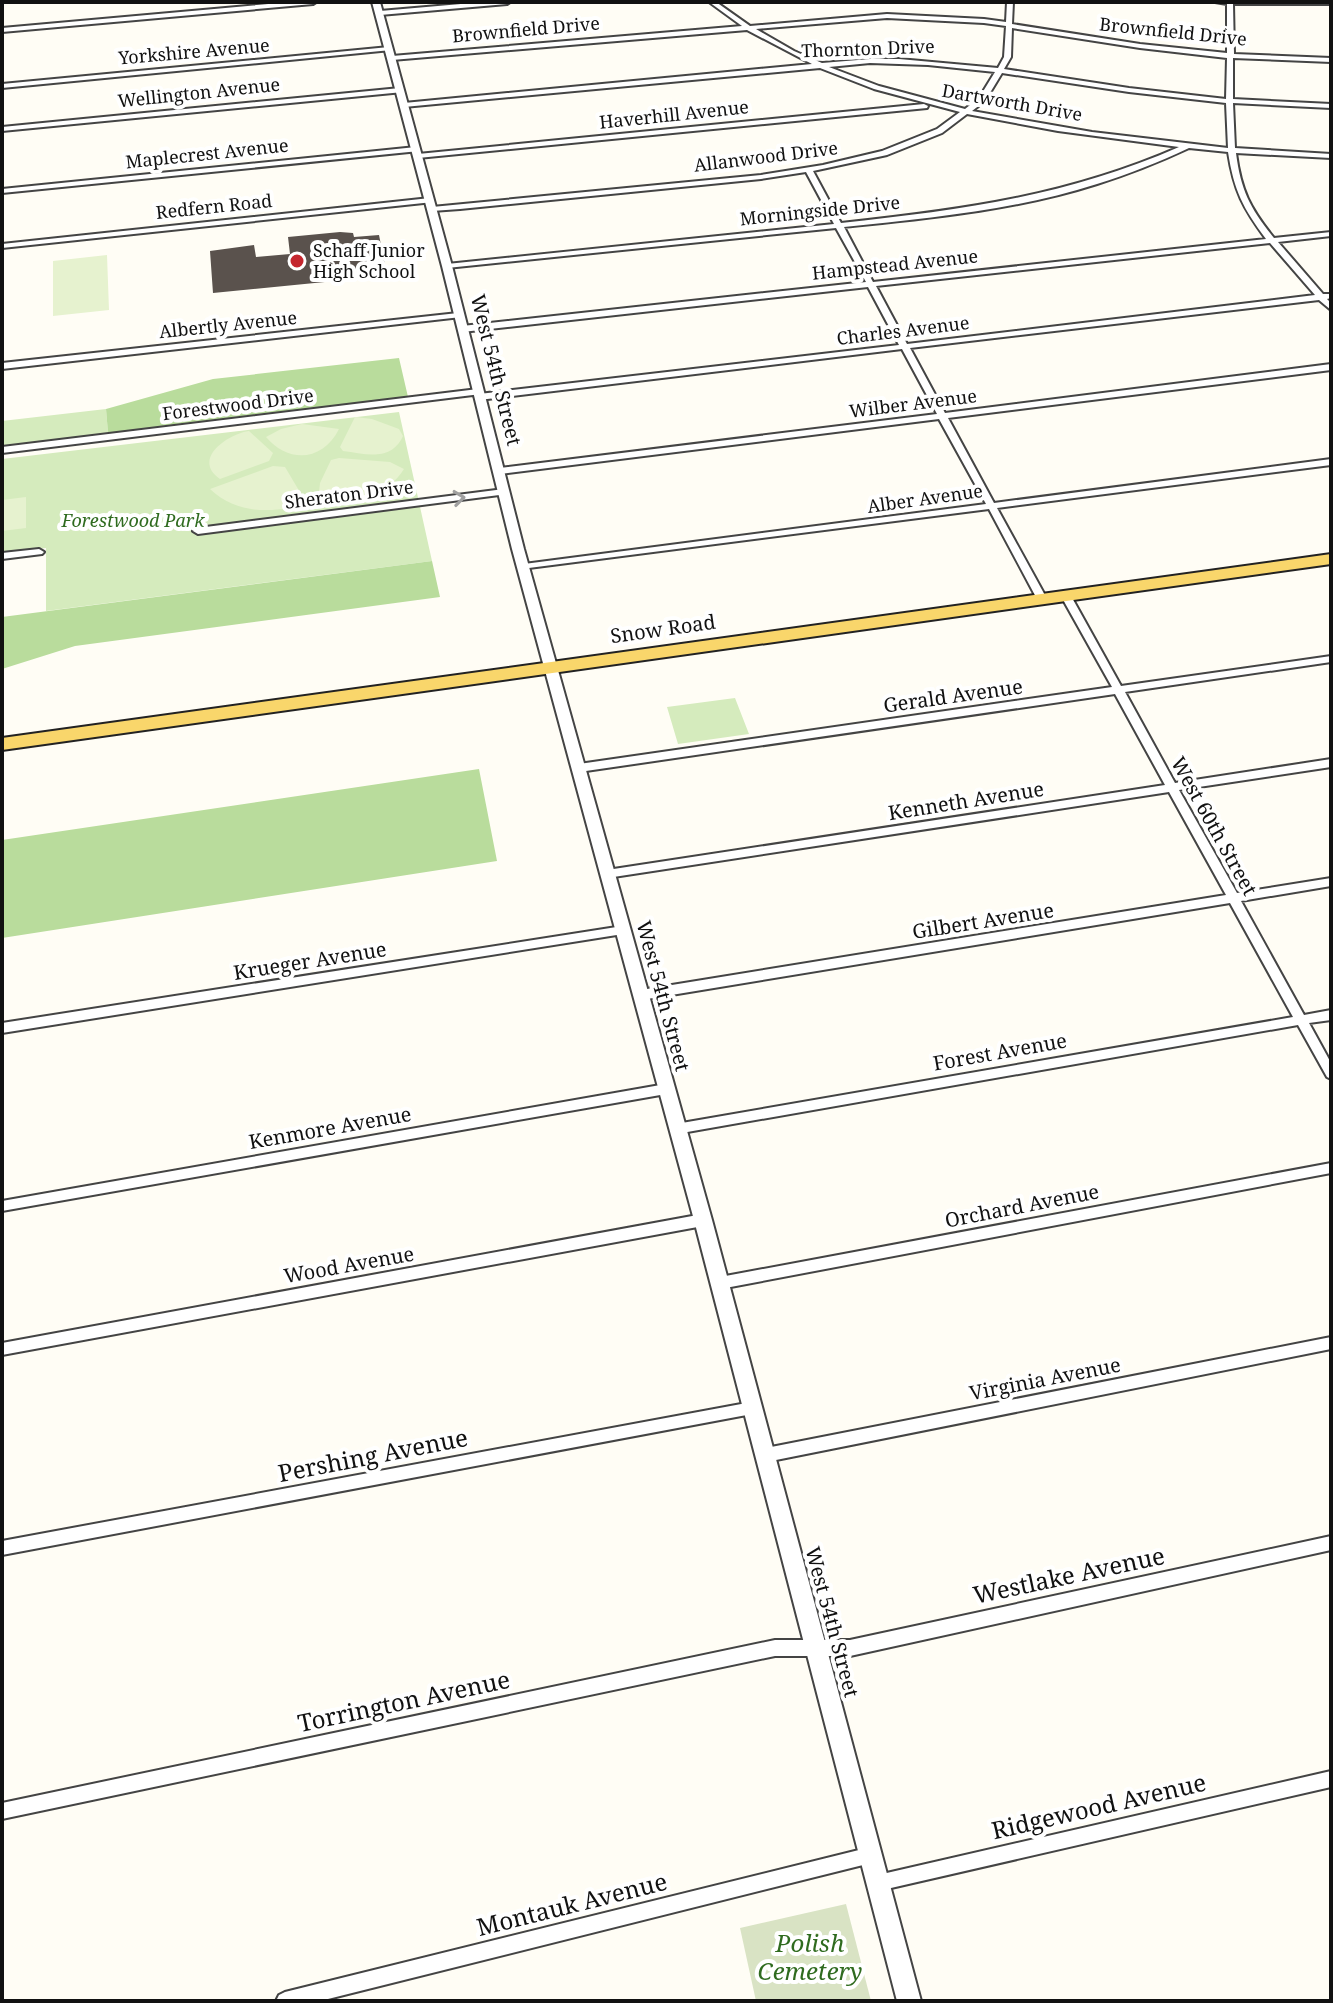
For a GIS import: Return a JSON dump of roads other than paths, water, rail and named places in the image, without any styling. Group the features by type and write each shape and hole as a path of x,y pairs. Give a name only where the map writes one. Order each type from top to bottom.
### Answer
{"main road":[{"name":"Snow Road","path":"2,744 1331,559"}],"street":[{"path":"2,30 313,2"},
{"name":"West 54th Street","path":"376,2 447,266 478,395 720,1283 909,2001"},
{"path":"380,13 507,2"},
{"name":"Dartworth Drive","path":"712,2 744,26 815,66 934,106 1126,140 1331,156"},
{"name":"Allanwood Drive","path":"431,205 809,171 907,145 944,129 968,113 989,92 1004,69 1014,26 1010,2"},
{"path":"1218,2 1331,2"},
{"path":"1230,2 1233,150 1239,191 1250,211 1326,296 1331,308"},
{"name":"Brownfield Drive","path":"391,54 744,26 887,16 933,16 1140,46 1231,56 1331,60"},
{"name":"Yorkshire Avenue","path":"2,86 391,54"},
{"name":"Thornton Drive","path":"404,105 815,66 914,60 1004,69 1097,86 1232,102 1331,106"},
{"name":"Wellington Avenue","path":"2,129 400,90"},
{"name":"Haverhill Avenue","path":"417,152 934,106"},
{"name":"Morningside Drive","path":"447,266 839,225 1014,201 1128,171 1188,146"},
{"name":"Maplecrest Avenue","path":"2,191 417,152"},
{"path":"809,171 1042,599"},
{"name":"Redfern Road","path":"2,246 431,205"},
{"name":"Hampstead Avenue","path":"460,322 871,284 1331,234"},
{"name":"Charles Avenue","path":"478,395 1326,296"},
{"name":"Albertly Avenue","path":"2,366 460,322"},
{"name":"Wilber Avenue","path":"500,471 1331,367"},
{"name":"Forestwood Drive","path":"2,450 478,395"},
{"name":"Alber Avenue","path":"524,567 1331,462"},
{"name":"Sheraton Drive","path":"198,531 504,492"},
{"path":"2,556 39,552"},
{"name":"West 60th Street","path":"1066,596 1331,1074"},
{"name":"Gerald Avenue","path":"579,768 1331,659"},
{"name":"Kenneth Avenue","path":"607,874 1331,763"},
{"name":"Gilbert Avenue","path":"641,995 1331,882"},
{"name":"Krueger Avenue","path":"2,1028 623,930"},
{"name":"Forest Avenue","path":"676,1129 1331,1015"},
{"name":"Kenmore Avenue","path":"2,1206 666,1089"},
{"name":"Orchard Avenue","path":"720,1283 1331,1168"},
{"name":"Wood Avenue","path":"2,1349 703,1220"},
{"name":"Virginia Avenue","path":"766,1455 1331,1343"},
{"name":"Pershing Avenue","path":"2,1548 752,1408"},
{"name":"Westlake Avenue","path":"817,1650 850,1648 1331,1543"},
{"name":"Torrington Avenue","path":"2,1811 775,1648 787,1646 817,1650"},
{"name":"Ridgewood Avenue","path":"878,1883 1331,1779"},
{"name":"Montauk Avenue","path":"285,2001 871,1855"}],"place":[{"name":"Schaff Junior High School","path":"297,261"}],"park label":[{"name":"Forestwood Park","path":"133,521"},
{"name":"Polish Cemetery","path":"810,1958"}]}
